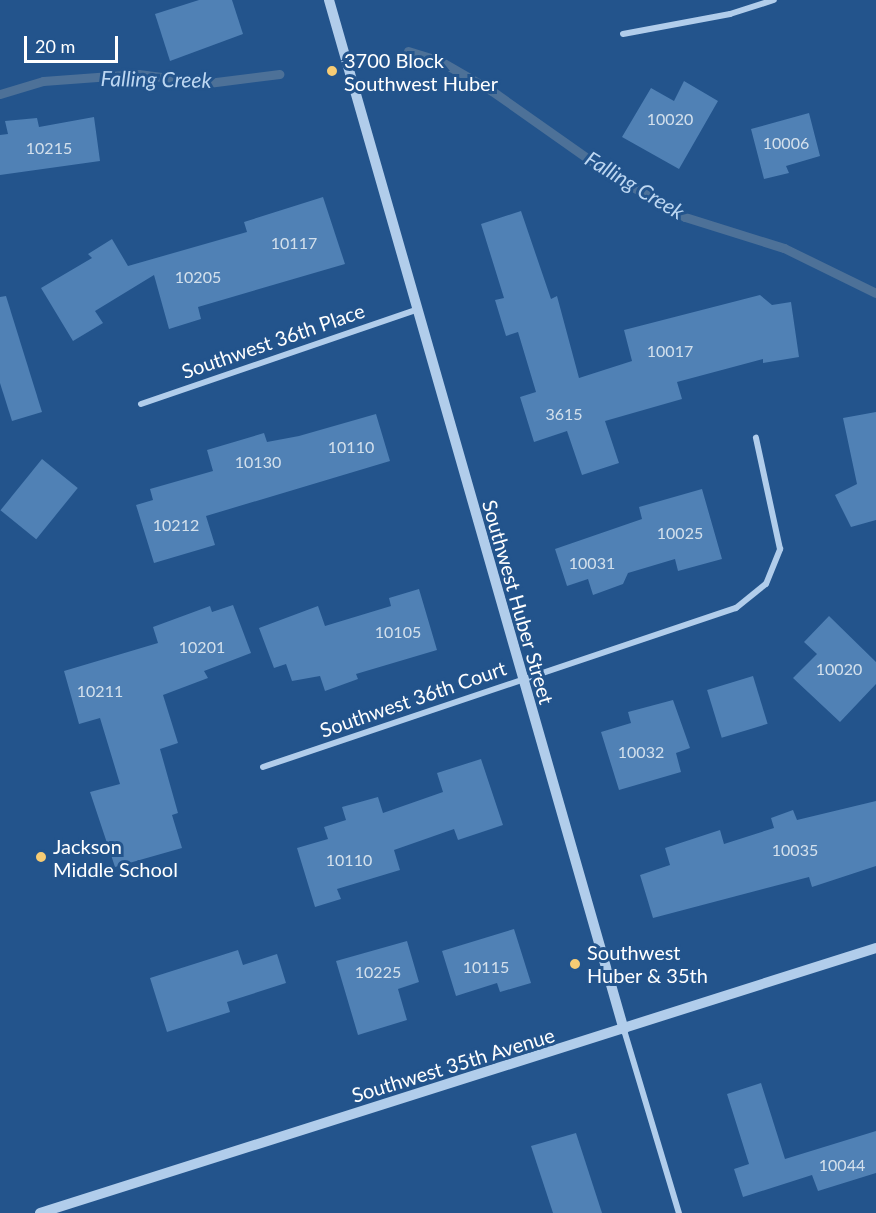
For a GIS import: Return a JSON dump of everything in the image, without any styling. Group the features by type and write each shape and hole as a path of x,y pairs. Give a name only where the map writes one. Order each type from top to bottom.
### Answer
{"street":[{"name":"Southwest Huber Street","path":"329,0 415,310 679,1213"},
{"path":"623,34 730,14 774,0"},
{"name":"Southwest 36th Place","path":"141,404 415,310"},
{"name":"Southwest 36th Court","path":"263,767 736,608 766,584 780,549 756,438"},
{"name":"Southwest 35th Avenue","path":"40,1213 624,1030 876,948"}],"building":[{"path":"199,0 232,0 243,34 170,61 155,14"},
{"path":"684,81 718,101 679,169 622,137 651,88 674,101"},
{"path":"809,113 820,156 786,166 789,173 764,179 751,129"},
{"path":"94,117 100,161 0,175 0,135 8,134 5,121 37,118 39,127"},
{"path":"323,197 345,264 198,307 201,319 169,329 154,275 95,311 103,323 73,341 41,288 92,258 88,254 112,239 128,266 247,232 244,222"},
{"path":"521,211 551,299 557,296 579,378 632,361 624,330 760,295 772,305 791,302 799,357 763,363 763,359 677,382 682,399 605,421 619,463 582,475 567,431 534,442 520,397 536,392 518,332 506,336 495,300 504,298 481,224"},
{"path":"6,296 42,412 12,421 0,383 0,297"},
{"path":"876,412 876,520 851,527 835,495 857,484 843,418"},
{"path":"376,414 390,461 206,516 215,545 154,563 136,505 153,500 150,489 213,471 207,450 264,433 267,442 299,436"},
{"path":"42,459 78,488 36,539 0,510"},
{"path":"702,489 722,559 678,571 675,559 628,573 623,584 593,595 588,579 567,586 555,549 642,519 639,507"},
{"path":"419,589 437,650 356,674 358,679 325,691 320,676 292,681 286,664 274,668 259,628 318,606 325,626 391,606 389,598"},
{"path":"233,605 251,653 204,671 208,678 163,695 178,743 160,749 178,813 172,815 182,848 115,867 90,792 120,784 100,718 79,724 64,671 158,643 153,627 210,606 212,612"},
{"path":"829,616 876,662 876,684 840,722 793,678 817,654 804,642"},
{"path":"753,676 768,724 722,738 707,690"},
{"path":"673,700 690,748 676,753 681,772 619,790 601,732 631,723 628,712"},
{"path":"481,759 503,825 458,840 454,829 394,850 400,870 337,889 341,899 315,907 297,848 328,839 324,827 346,820 342,807 378,797 383,813 443,792 437,773"},
{"path":"876,801 876,866 812,887 809,877 653,918 640,875 670,865 665,848 720,830 724,844 774,828 771,818 793,810 797,820"},
{"path":"514,929 531,983 500,992 497,983 456,996 442,951"},
{"path":"407,941 419,982 398,989 407,1020 358,1035 336,961"},
{"path":"238,950 243,965 277,954 286,983 227,1002 230,1012 167,1032 150,978"},
{"path":"761,1083 785,1159 876,1131 876,1173 818,1191 812,1175 743,1197 734,1169 749,1164 727,1094"},
{"path":"576,1133 602,1213 553,1213 531,1146"}],"waterway":[{"name":"Falling Creek","path":"408,51 440,61 492,91 607,172 685,217 784,248 876,293"},
{"name":"Falling Creek","path":"0,94 43,81 138,74 208,83 279,74"}],"place":[{"name":"3700 Block Southwest Huber","path":"332,71"},
{"name":"Jackson Middle School","path":"41,857"},
{"name":"Southwest Huber & 35th","path":"575,964"}]}
